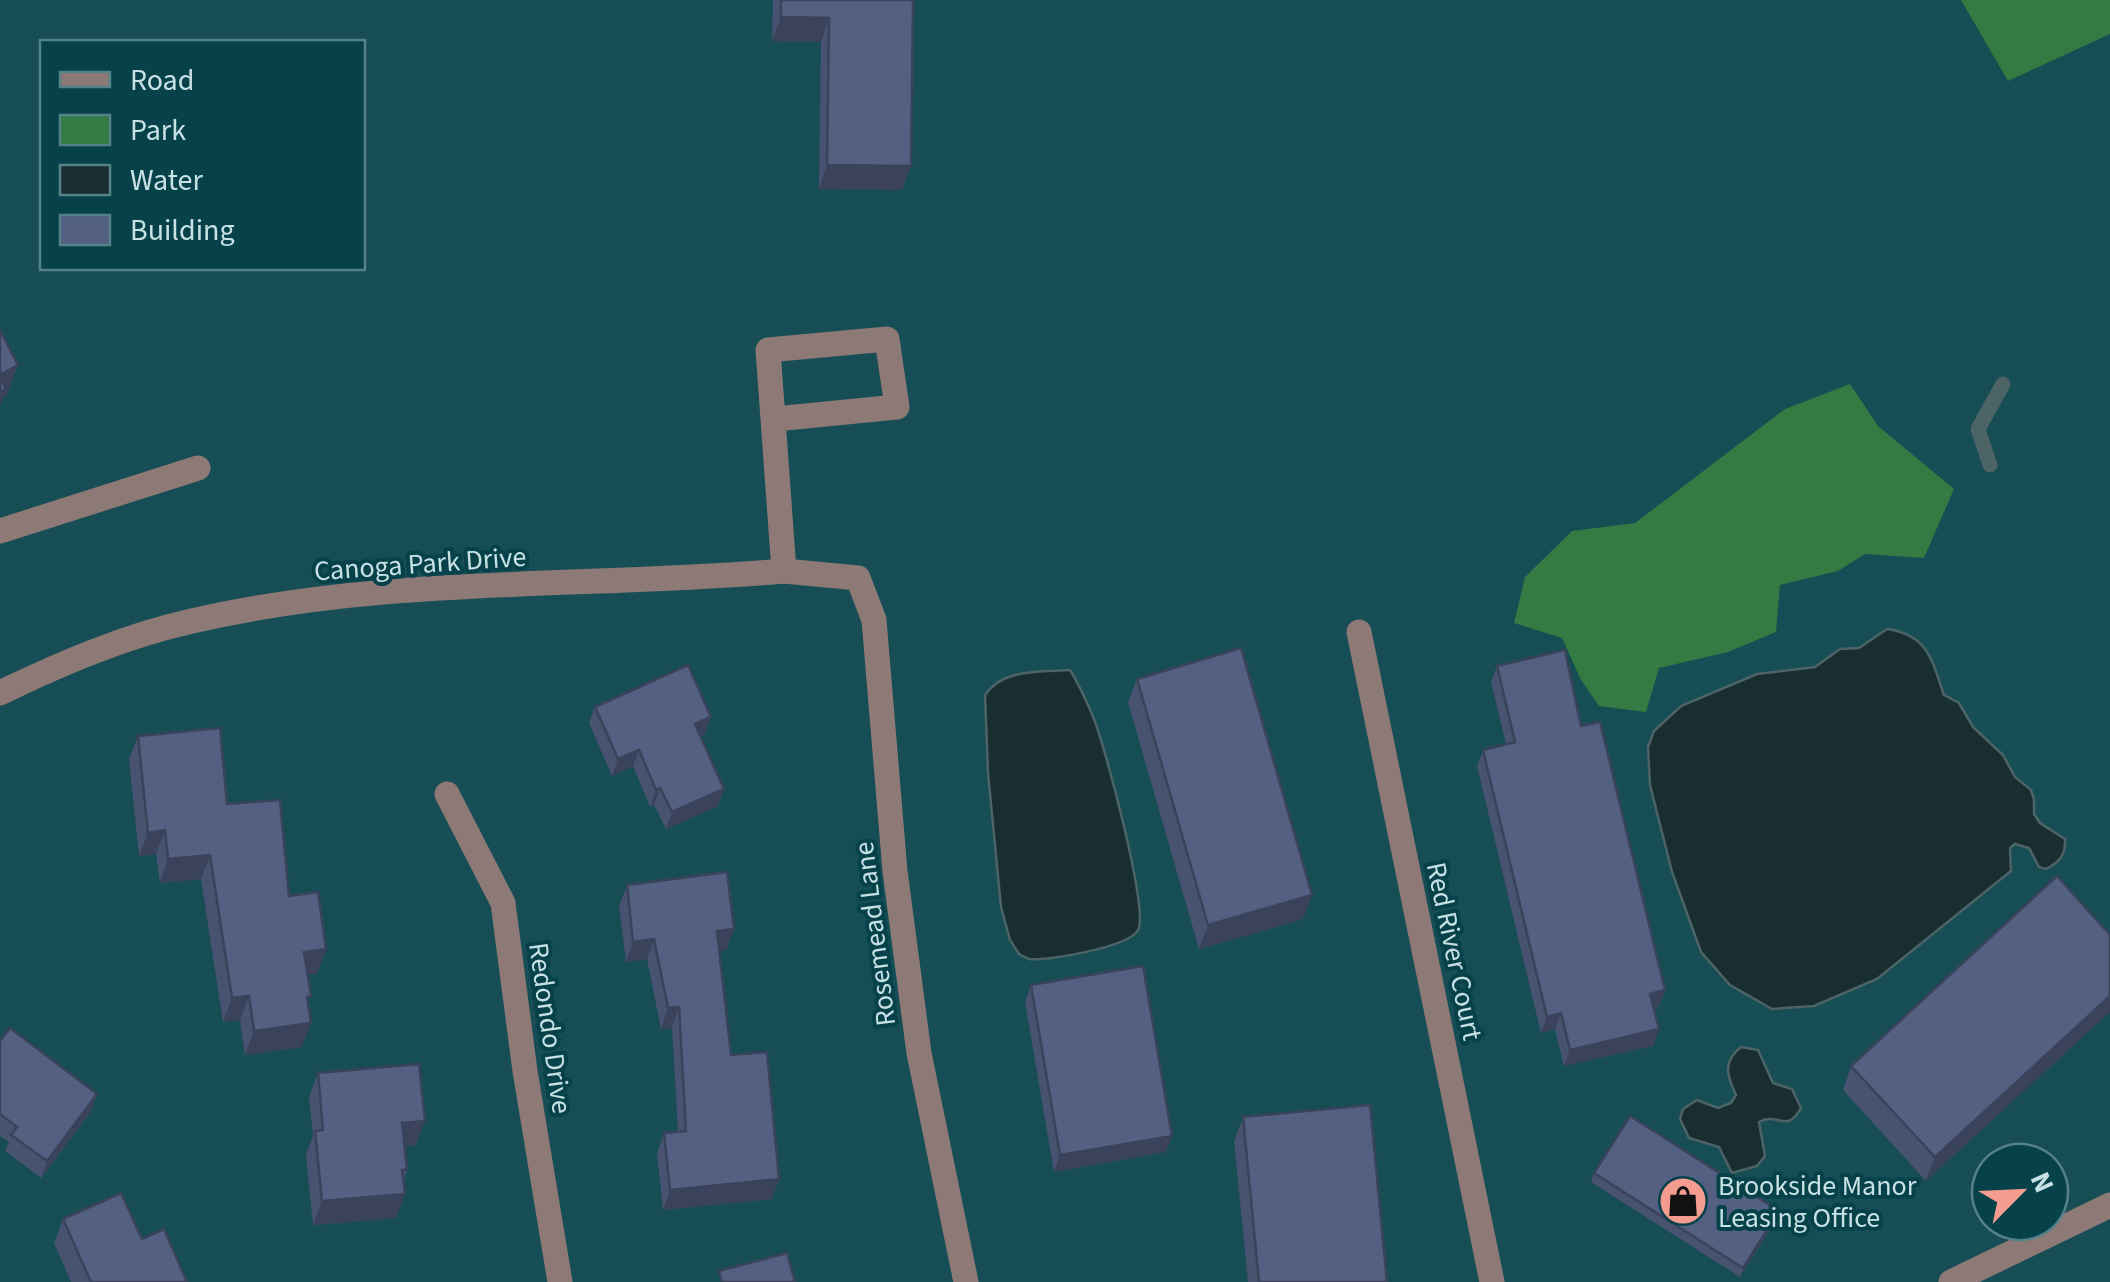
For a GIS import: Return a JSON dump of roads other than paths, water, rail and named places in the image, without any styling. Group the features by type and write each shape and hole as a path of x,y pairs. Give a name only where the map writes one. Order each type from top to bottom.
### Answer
{"street":[{"path":"774,419 897,407 887,339 768,350 784,571"},
{"path":"0,531 198,468"},
{"name":"Canoga Park Drive","path":"0,692 126,639 252,608 370,594 784,571 858,578"},
{"name":"Rosemead Lane","path":"858,578 874,620 895,872 919,1053 966,1282"},
{"name":"Red River Court","path":"1359,632 1492,1282"},
{"name":"Redondo Drive","path":"448,794 503,903 525,1070 560,1282"},
{"path":"1951,1282 2110,1205"}],"water":[{"path":"1887,629 1912,637 1927,652 1944,695 1959,703 1973,727 2003,755 2015,777 2031,790 2034,814 2040,823 2065,839 2063,853 2046,869 2039,867 2029,848 2015,844 2010,848 2011,871 1877,979 1814,1006 1772,1009 1730,985 1701,952 1672,872 1650,785 1648,747 1654,731 1681,706 1757,674 1815,667 1840,649 1859,648"},
{"path":"1070,670 1094,719 1116,793 1140,916 1138,930 1120,942 1070,955 1029,959 1019,954 1010,940 1001,907 985,695 1012,676"},
{"path":"1741,1047 1758,1050 1773,1083 1792,1089 1801,1108 1791,1120 1759,1122 1765,1156 1757,1166 1732,1173 1719,1147 1689,1138 1680,1119 1683,1109 1697,1100 1718,1108 1731,1103 1736,1095 1729,1064"}],"waterway":[{"path":"1990,465 1978,429 2003,384"}],"place":[{"name":"Brookside Manor Leasing Office","path":"1683,1201"}]}
